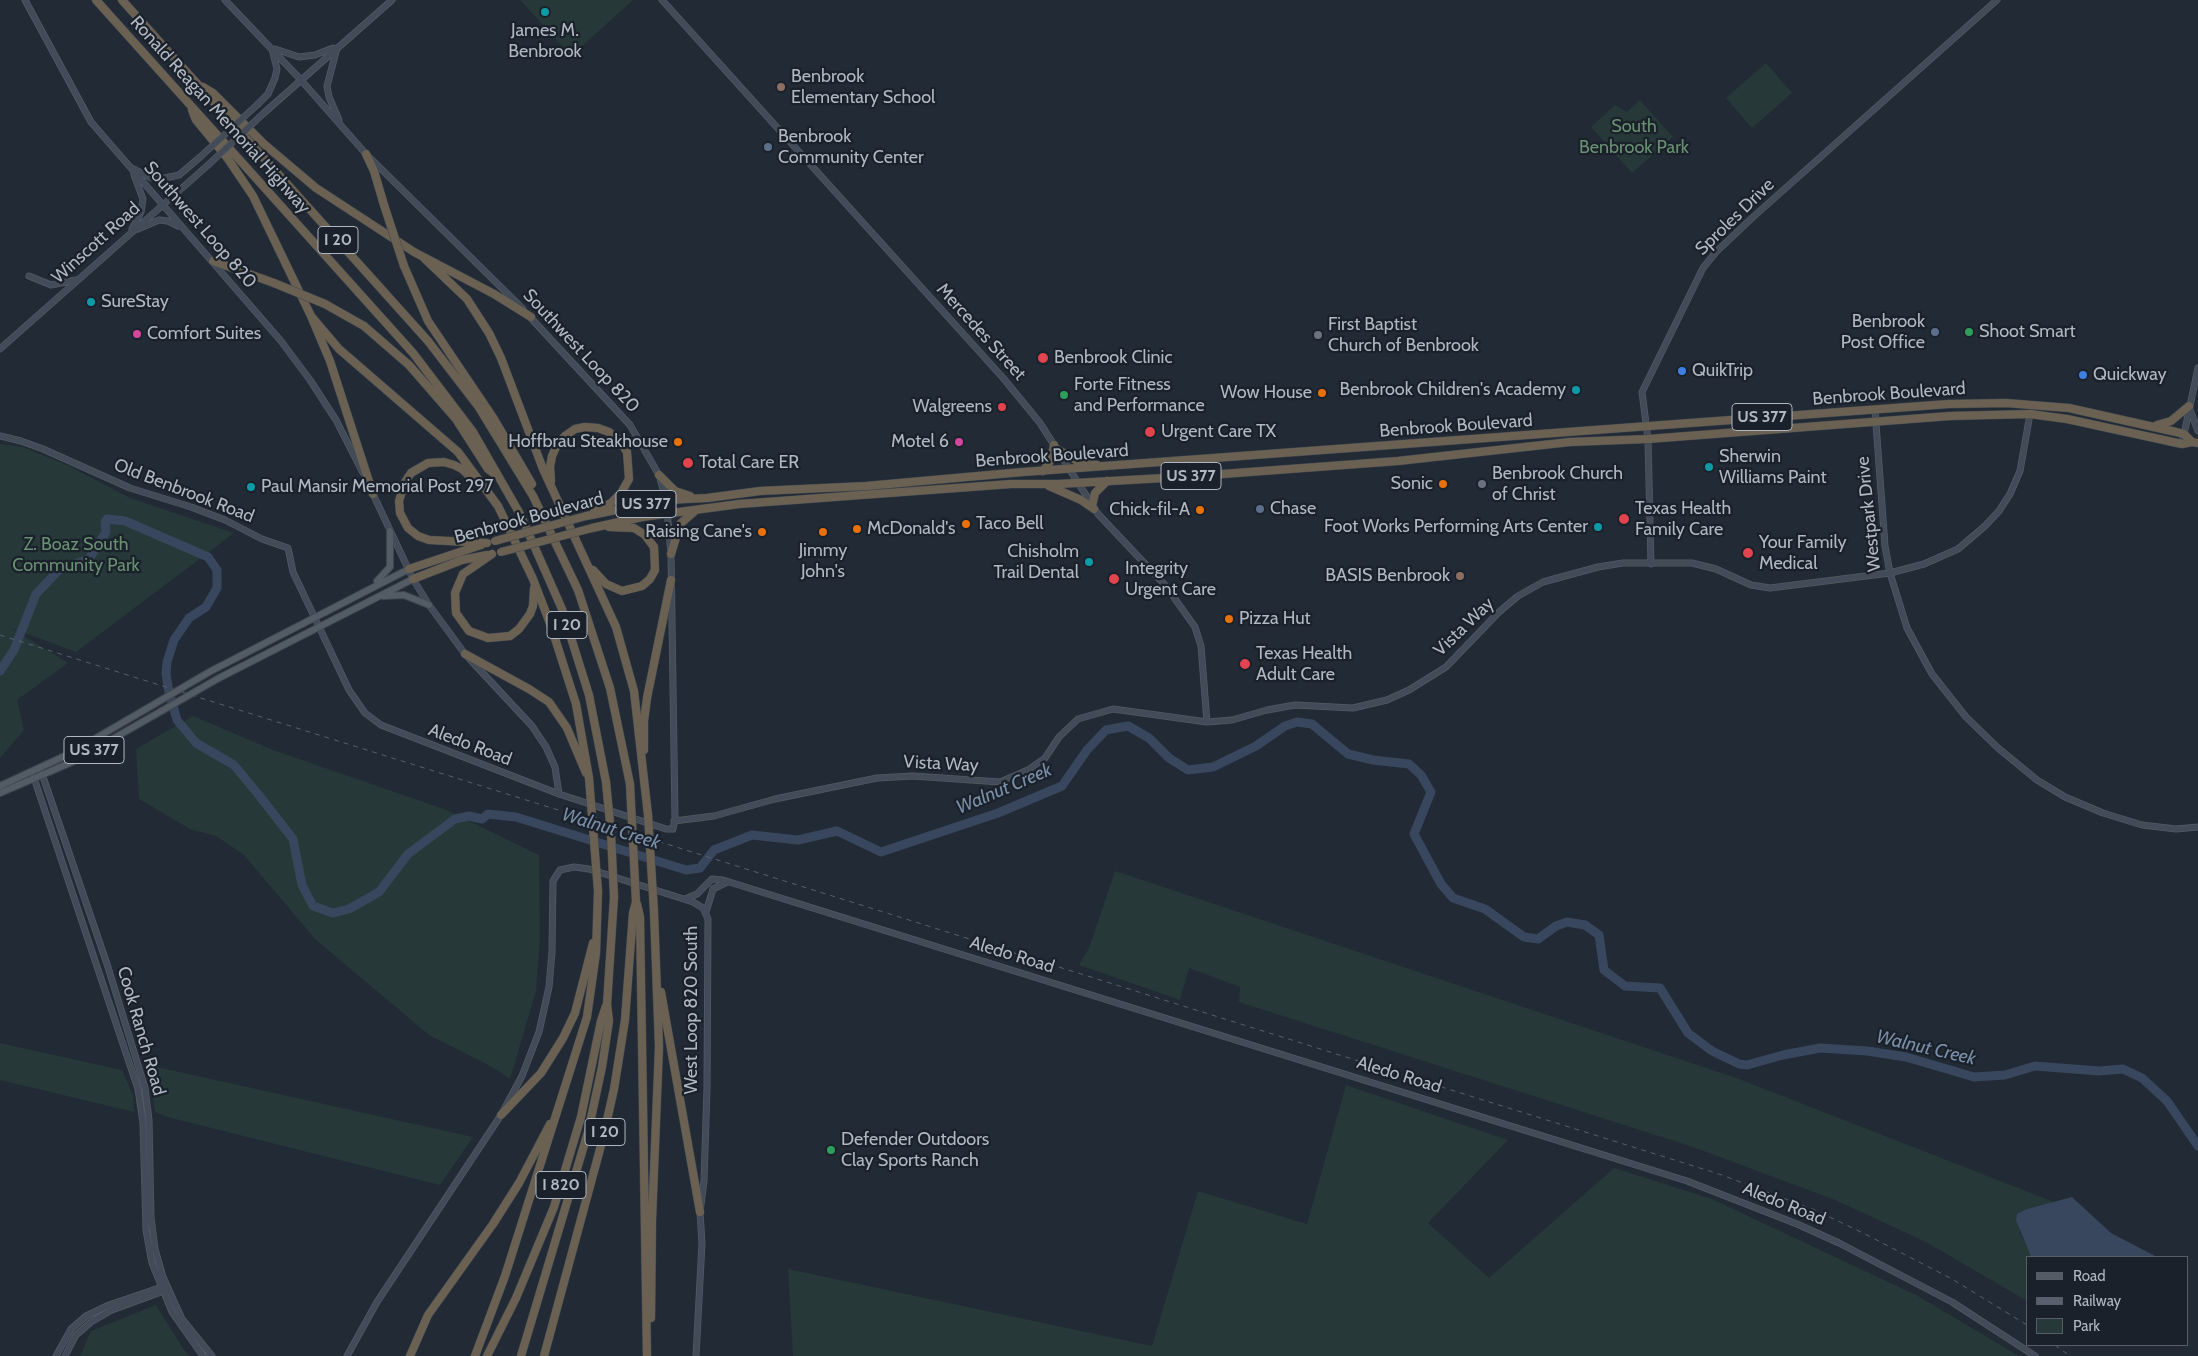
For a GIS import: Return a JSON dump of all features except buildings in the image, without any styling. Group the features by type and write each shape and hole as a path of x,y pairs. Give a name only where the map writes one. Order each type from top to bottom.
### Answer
{"highway":[{"name":"Ronald Reagan Memorial Highway","path":"96,0 413,353 468,424 500,478 538,552 562,609 589,695 606,782 611,833 614,898 607,1004 609,1021 588,1132 521,1356"},
{"name":"Ronald Reagan Memorial Highway","path":"122,0 440,356 478,406 533,496 558,545 590,624 610,688 630,784 636,860 636,902 633,913 626,1011 614,1089 603,1138 544,1356"},
{"path":"196,83 213,93 264,144 316,188 424,258 494,294 531,317"},
{"path":"190,105 196,120 237,171 253,196 311,316 330,361 374,494"},
{"path":"366,154 404,266 428,321 494,418 533,487 533,496"},
{"path":"424,258 467,300 489,333 501,358 533,445 622,641 634,691 648,814 657,968 659,1047 652,1220 651,1341 647,1355"},
{"path":"213,261 325,304 364,326 408,365 456,419 488,469 500,478"},
{"path":"311,316 339,349 458,452 498,506 533,579 576,704 588,778 598,891 594,973 587,1017 505,1276 475,1356"},
{"name":"Benbrook Boulevard","path":"413,579 462,560 595,528 668,513 698,508 1043,471 1950,404 2032,404 2079,410 2184,434 2195,442"},
{"path":"2154,426 2171,421 2189,406"},
{"name":"Benbrook Boulevard","path":"409,569 491,542 586,516 666,500 707,498 760,491 1076,483 1398,461 1570,442 1648,439 1950,416 2030,414 2067,419 2182,444 2195,442"},
{"path":"552,488 550,467 552,456 557,444 565,436 575,429 585,427 598,428 614,436 628,452 629,479 621,493 611,503 586,516"},
{"path":"1043,471 1051,460 1056,447 1079,462 1106,467"},
{"path":"491,542 441,542 418,536 403,522 400,507 401,492 411,473 419,466 428,463 444,462 454,465 468,474 498,506"},
{"path":"658,475 668,486 685,495 707,498"},
{"path":"1044,484 1081,500 1093,508 1095,493 1107,481"},
{"path":"671,554 680,524 698,508"},
{"path":"588,564 606,584 622,591 642,586 650,579 655,570 654,547 645,535 634,528 595,528"},
{"path":"492,554 464,574 455,593 456,614 469,631 478,636 499,639 510,636 519,630 533,606 533,579"},
{"path":"644,770 644,721 671,580"},
{"path":"465,654 529,689 548,702 567,728 588,778"},
{"path":"636,902 640,916 647,1355"},
{"path":"501,1115 541,1073 564,1038 575,1013 595,936"},
{"path":"657,968 700,1212"},
{"name":"I 820","path":"487,1356 516,1298 554,1207 581,1117 601,1021 607,1004"},
{"path":"410,1356 428,1315 505,1205 557,1112"}],"main road":[{"path":"362,592 388,570 391,558 390,530"},
{"name":"Benbrook Boulevard","path":"0,786 40,768 211,671 409,569"},
{"name":"Benbrook Boulevard","path":"0,793 43,776 220,678 413,579"},
{"path":"373,598 392,594 404,595 428,605"}],"street":[{"name":"Southwest Loop 820","path":"25,0 92,122 281,341 310,380 344,436 374,494 413,579 428,605 465,654 532,726 546,747 555,767 559,794"},
{"name":"Southwest Loop 820","path":"225,0 271,47 366,154 531,317 630,425 658,475 666,500 671,554 673,829"},
{"name":"Winscott Road","path":"0,349 392,0"},
{"name":"Mercedes Street","path":"662,0 1004,379 1056,447 1076,483 1093,508 1112,531 1165,584 1195,627 1201,646 1208,722"},
{"name":"Sproles Drive","path":"1652,564 1648,439 1643,387 1702,268 1752,218 1997,0"},
{"path":"130,167 151,178 165,178 179,174 199,158 268,94 277,69 271,47"},
{"path":"271,47 299,57 314,55 337,47"},
{"path":"337,47 327,86 329,97 342,126"},
{"path":"130,167 143,198 141,212 130,233"},
{"path":"130,233 159,220 174,223 185,231"},
{"path":"29,276 51,284 66,283 80,278"},
{"path":"2182,444 2198,368"},
{"path":"2189,406 2198,431"},
{"name":"Westpark Drive","path":"1875,410 1885,546 1890,573 1907,628 1927,666 1966,717 2014,763 2065,797 2122,820 2154,828 2198,827"},
{"name":"Vista Way","path":"674,821 714,816 775,799 877,778 913,776 1000,782 1028,770 1045,758 1059,737 1078,719 1113,709 1208,722 1232,720 1267,710 1295,705 1353,708 1387,700 1409,690 1446,667 1499,612 1518,596 1543,582 1623,563 1672,563 1705,566 1752,585 1770,588 1890,573 1924,564 1958,549 1999,511 2010,494 2020,471 2030,414"},
{"name":"Old Benbrook Road","path":"0,436 43,449 130,488 191,506 225,520 262,539 288,548 293,572 315,616"},
{"name":"Aledo Road","path":"315,616 354,699 373,720 392,731 559,794 666,829 673,829"},
{"name":"Cook Ranch Road","path":"40,768 107,964 145,1088 149,1120 152,1228 163,1289 186,1325 212,1356"},
{"name":"Cook Ranch Road","path":"32,772 137,1082 143,1116 146,1230 150,1255 163,1289 184,1331 203,1356"},
{"name":"West Loop 820 South","path":"347,1356 377,1302 501,1115 522,1076 544,1017 552,952 552,884 558,871 569,867 583,868 685,900 701,906 706,912 708,919 707,1088 704,1181 700,1212 702,1243 696,1356"},
{"path":"685,900 697,894 712,879 729,881"},
{"path":"706,912 713,889 721,883 729,881"},
{"name":"Aledo Road","path":"729,881 1687,1181 1797,1224 1839,1243 1952,1302 2036,1356"},
{"path":"56,1356 71,1329 86,1316 109,1305 163,1289"},
{"path":"65,1356 76,1335 91,1322 112,1310 163,1289"}],"green space":[{"path":"520,0 633,0 571,56"},
{"path":"1766,63 1792,93 1752,128 1726,98"},
{"name":"South Benbrook Park","path":"1640,100 1673,137 1632,173 1591,127 1615,105 1627,112"},
{"name":"Z. Boaz South Community Park","path":"0,444 23,447 67,465 130,498 234,533 76,652 11,628 68,663 17,700 24,730 0,758"},
{"path":"193,716 273,750 444,809 539,855 540,938 536,991 510,1079 492,1067 429,1035 315,939 244,855 216,836 190,829 139,799 136,749"},
{"path":"1115,871 1739,1079 2054,1202 2027,1209 2020,1232 2031,1256 2026,1256 2026,1300 1926,1242 1835,1200 1693,1147 1239,1002 1240,987 1189,968 1180,1000 1079,965 1089,948"},
{"path":"0,1043 122,1070 133,1095 134,1112 0,1080"},
{"path":"148,1065 473,1137 440,1185 171,1118 155,1112"},
{"path":"1346,1085 1508,1140 1428,1223 1489,1278 1614,1168 1712,1199 1918,1296 2019,1356 793,1356 788,1269 1152,1346 1198,1191 1307,1224"},
{"path":"156,1305 184,1350 190,1356 80,1356 91,1331"}],"water":[{"path":"2072,1197 2111,1233 2155,1256 2031,1256 2016,1220 2017,1214 2027,1209"}],"waterway":[{"name":"Walnut Creek","path":"0,671 14,650 36,594 59,570 89,559 106,532 105,522 107,519 125,521 208,557 217,570 217,588 206,607 189,618 174,640 167,662 166,674 169,692 177,720 196,743 234,765 258,794 293,839 302,885 313,906 333,913 349,909 379,892 408,854 455,819 469,816 482,819 488,814 516,817 686,870 700,868 714,850 752,835 798,840 837,831 881,852 998,813 1062,786 1087,750 1106,730 1128,726 1149,738 1169,758 1188,770 1213,767 1256,746 1285,726 1297,722 1312,724 1348,754 1373,760 1409,764 1421,775 1431,792 1414,834 1441,884 1453,898 1485,909 1524,937 1538,939 1556,926 1567,922 1585,925 1599,935 1604,970 1625,986 1660,988 1688,1033 1712,1051 1739,1064 1747,1065 1783,1055 1820,1048 1867,1051 1906,1057 1974,1077 2005,1075 2035,1066 2099,1071 2123,1069 2142,1078 2167,1101 2198,1146"}],"railway":[{"path":"0,635 1719,1174 1815,1210 1863,1233 1952,1279 2026,1324"},
{"path":"2056,1346 2070,1356"}],"place":[{"name":"James M. Benbrook","path":"545,12"},
{"name":"Benbrook Elementary School","path":"781,87"},
{"name":"Benbrook Community Center","path":"768,147"},
{"name":"SureStay","path":"91,302"},
{"name":"Benbrook Post Office","path":"1935,332"},
{"name":"Shoot Smart","path":"1969,332"},
{"name":"Comfort Suites","path":"137,334"},
{"name":"First Baptist Church of Benbrook","path":"1318,335"},
{"name":"Benbrook Clinic","path":"1043,358"},
{"name":"QuikTrip","path":"1682,371"},
{"name":"Quickway","path":"2083,375"},
{"name":"Benbrook Children's Academy","path":"1576,390"},
{"name":"Wow House","path":"1322,393"},
{"name":"Forte Fitness and Performance","path":"1064,395"},
{"name":"Walgreens","path":"1002,407"},
{"name":"Urgent Care TX","path":"1150,432"},
{"name":"Hoffbrau Steakhouse","path":"678,442"},
{"name":"Motel 6","path":"959,442"},
{"name":"Total Care ER","path":"688,463"},
{"name":"Sherwin Williams Paint","path":"1709,467"},
{"name":"Sonic","path":"1443,484"},
{"name":"Benbrook Church of Christ","path":"1482,484"},
{"name":"Paul Mansir Memorial Post 297","path":"251,487"},
{"name":"Chase","path":"1260,509"},
{"name":"Chick-fil-A","path":"1200,510"},
{"name":"Texas Health Family Care","path":"1624,519"},
{"name":"Taco Bell","path":"966,524"},
{"name":"Foot Works Performing Arts Center","path":"1598,527"},
{"name":"McDonald's","path":"857,529"},
{"name":"Raising Cane's","path":"762,532"},
{"name":"Jimmy John's","path":"823,532"},
{"name":"Your Family Medical","path":"1748,553"},
{"name":"Chisholm Trail Dental","path":"1089,562"},
{"name":"BASIS Benbrook","path":"1460,576"},
{"name":"Integrity Urgent Care","path":"1114,579"},
{"name":"Pizza Hut","path":"1229,619"},
{"name":"Texas Health Adult Care","path":"1245,664"},
{"name":"Defender Outdoors Clay Sports Ranch","path":"831,1150"}]}
